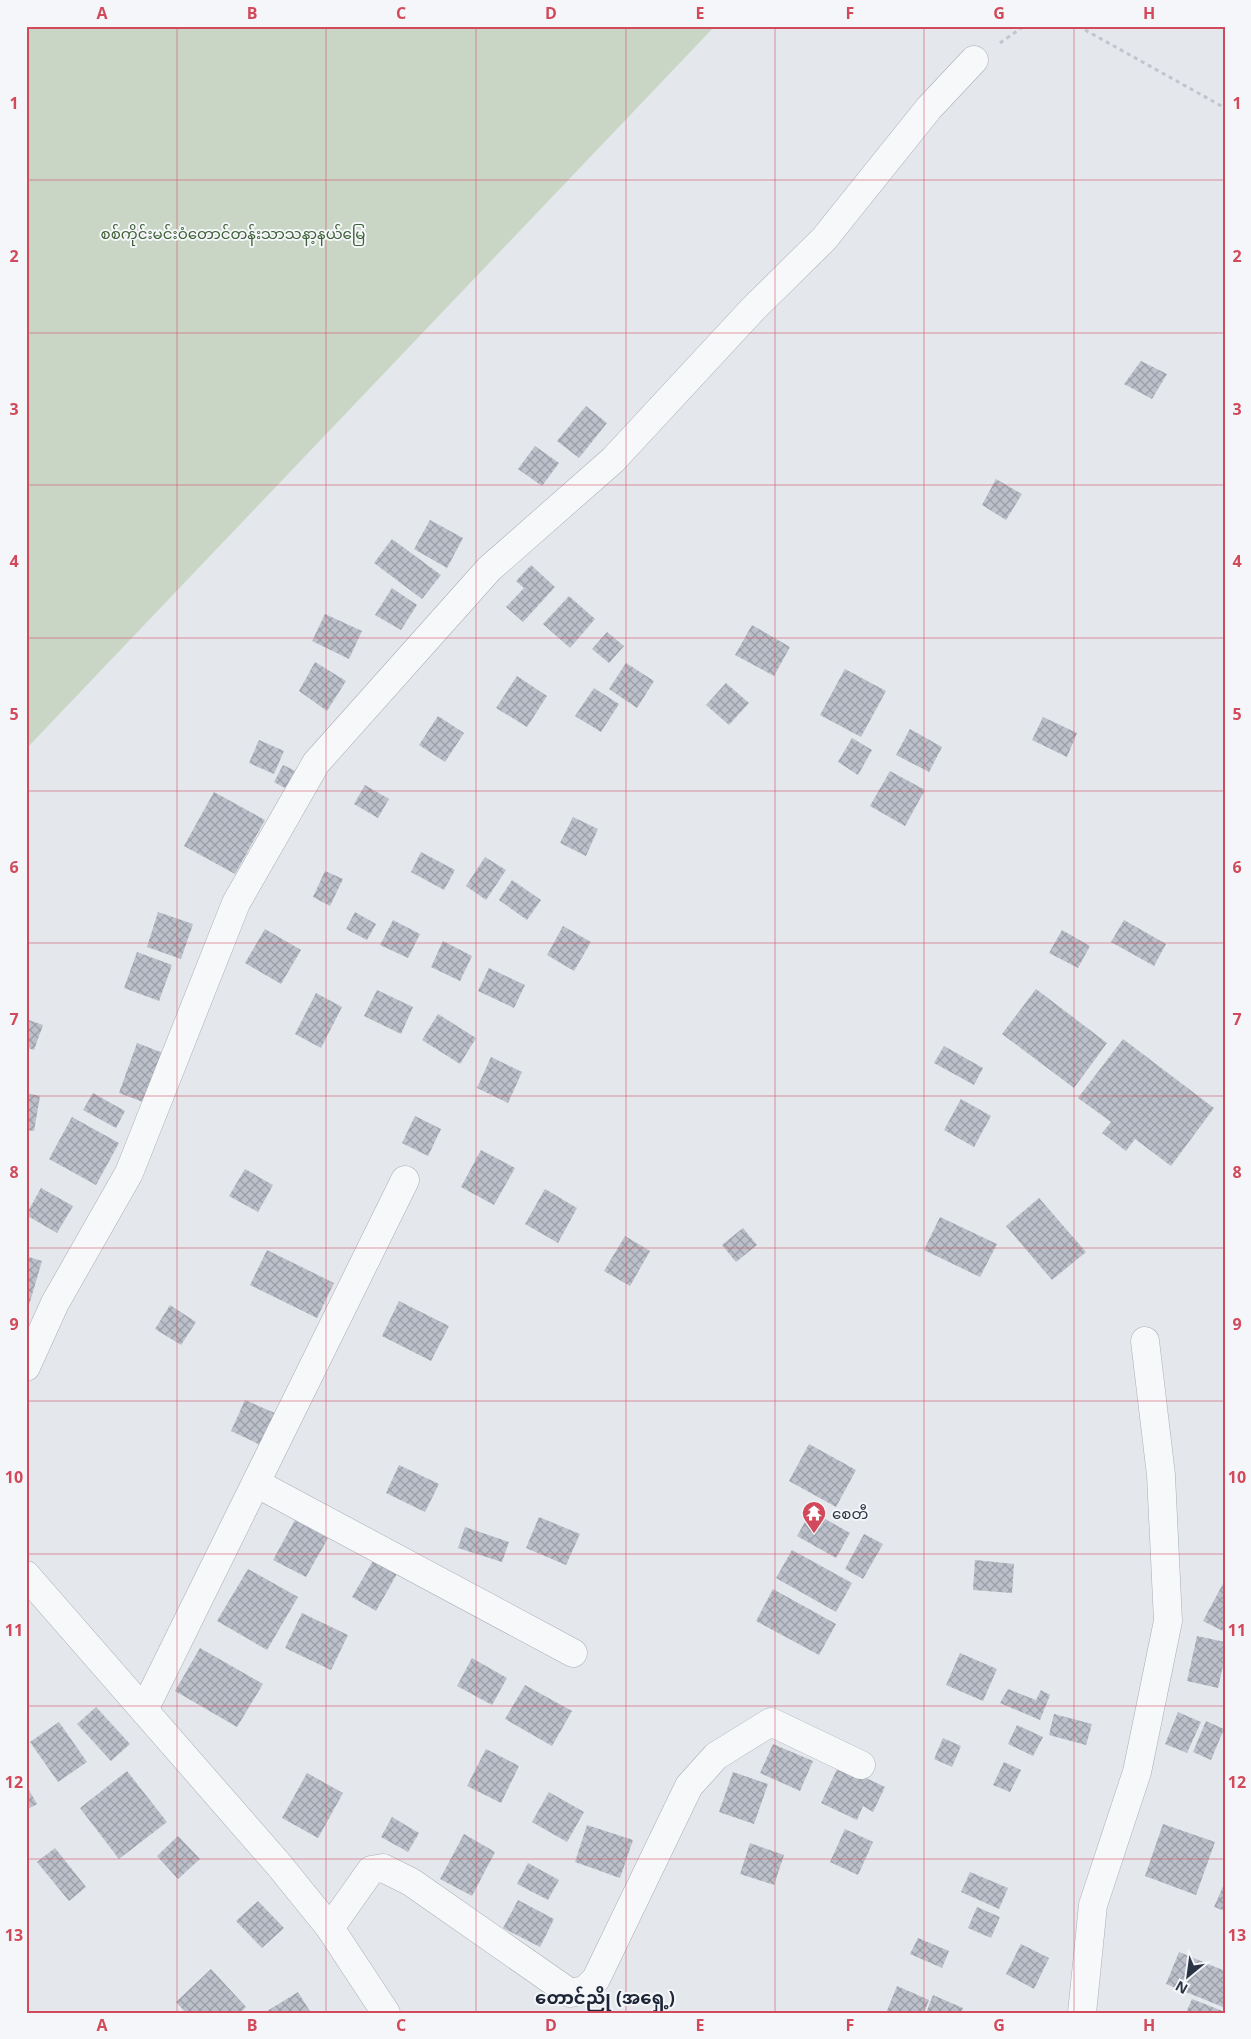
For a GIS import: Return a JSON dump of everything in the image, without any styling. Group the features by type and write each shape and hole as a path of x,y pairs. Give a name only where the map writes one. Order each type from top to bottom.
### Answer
{"street":[{"path":"26,1366 55,1302 129,1173 236,903 316,763 489,569 614,460 753,309 824,239 929,108 974,60"},
{"path":"144,1710 405,1180"},
{"path":"1082,2013 1093,1906 1137,1772 1168,1621 1161,1475 1145,1341"},
{"path":"256,1483 573,1652"},
{"path":"26,1571 27,1576 279,1864 330,1928 386,2013"},
{"path":"330,1928 371,1870 383,1868 410,1882 570,1993 585,1990 596,1979 689,1786 716,1756 771,1722 861,1765"}],"path":[{"path":"1078,26 1225,108"}],"green space":[{"name":"စစ်ကိုင်းမင်းဝံတောင်တန်းသာသနာ့နယ်မြေ","path":"26,26 715,26 26,749"}],"building":[{"path":"1141,361 1167,374 1152,399 1124,384"},
{"path":"586,406 607,423 579,458 557,441"},
{"path":"535,446 559,463 542,486 518,469"},
{"path":"996,479 1022,494 1006,520 982,505"},
{"path":"430,520 463,538 447,568 414,549"},
{"path":"392,539 441,575 422,599 374,563"},
{"path":"531,565 555,587 523,622 506,607 524,588 516,581"},
{"path":"392,588 417,605 401,630 375,615"},
{"path":"569,596 595,619 570,648 543,624"},
{"path":"325,614 362,631 349,659 312,641"},
{"path":"752,625 790,647 774,676 735,655"},
{"path":"607,632 624,646 609,663 592,649"},
{"path":"315,662 346,681 327,711 299,691"},
{"path":"626,663 654,681 637,708 609,689"},
{"path":"845,669 886,691 861,737 820,715"},
{"path":"517,676 547,696 527,727 496,708"},
{"path":"726,683 749,703 729,725 706,705"},
{"path":"594,688 619,704 601,732 575,716"},
{"path":"438,716 464,733 445,762 419,745"},
{"path":"1043,717 1077,733 1067,757 1032,740"},
{"path":"910,729 942,747 929,772 896,755"},
{"path":"852,738 872,750 858,775 838,762"},
{"path":"259,740 284,751 274,774 249,763"},
{"path":"283,765 304,775 294,793 274,782"},
{"path":"890,771 925,790 905,826 870,806"},
{"path":"365,785 389,799 378,818 354,804"},
{"path":"214,792 265,820 235,874 184,846"},
{"path":"573,817 598,829 586,856 560,843"},
{"path":"421,852 455,870 444,890 411,872"},
{"path":"485,857 506,870 486,900 466,886"},
{"path":"325,871 343,879 330,906 313,897"},
{"path":"512,880 541,900 527,920 499,900"},
{"path":"158,912 193,924 181,959 147,947"},
{"path":"355,912 376,924 367,940 346,929"},
{"path":"393,920 420,934 408,958 380,945"},
{"path":"1124,920 1166,944 1154,966 1111,942"},
{"path":"563,926 591,942 574,971 547,955"},
{"path":"265,929 301,950 281,984 245,963"},
{"path":"1062,930 1090,946 1078,968 1049,953"},
{"path":"443,941 472,956 460,981 431,967"},
{"path":"137,952 172,965 159,1001 124,988"},
{"path":"489,968 525,985 514,1008 478,991"},
{"path":"1036,989 1107,1043 1074,1088 1002,1034"},
{"path":"377,990 413,1007 401,1034 364,1016"},
{"path":"316,993 342,1007 321,1048 295,1034"},
{"path":"438,1014 476,1038 460,1064 422,1040"},
{"path":"26,1019 43,1025 34,1050 26,1047"},
{"path":"1123,1039 1214,1108 1171,1166 1135,1139 1126,1151 1102,1133 1111,1122 1078,1098"},
{"path":"137,1043 171,1056 154,1106 119,1093"},
{"path":"944,1046 983,1068 974,1085 934,1063"},
{"path":"491,1057 522,1072 508,1103 477,1088"},
{"path":"26,1093 40,1096 34,1131 26,1130"},
{"path":"93,1093 125,1111 116,1128 83,1110"},
{"path":"961,1099 991,1116 974,1147 944,1130"},
{"path":"415,1116 441,1129 428,1156 402,1143"},
{"path":"72,1117 119,1143 96,1185 49,1159"},
{"path":"481,1150 515,1168 494,1205 461,1187"},
{"path":"245,1169 273,1185 258,1212 229,1196"},
{"path":"41,1188 73,1206 57,1233 26,1215"},
{"path":"545,1189 577,1208 558,1243 525,1224"},
{"path":"1039,1198 1086,1252 1052,1280 1006,1226"},
{"path":"940,1217 997,1244 980,1277 924,1250"},
{"path":"743,1228 757,1245 736,1262 722,1245"},
{"path":"625,1236 650,1251 630,1286 604,1271"},
{"path":"267,1250 334,1283 317,1318 250,1285"},
{"path":"26,1256 42,1261 29,1305 26,1304"},
{"path":"399,1301 449,1326 431,1361 382,1336"},
{"path":"170,1305 196,1322 181,1345 155,1329"},
{"path":"245,1400 284,1417 269,1449 231,1431"},
{"path":"809,1444 856,1470 836,1507 789,1481"},
{"path":"399,1465 439,1484 425,1512 386,1493"},
{"path":"811,1511 850,1533 836,1558 797,1536"},
{"path":"539,1517 580,1534 566,1565 526,1548"},
{"path":"295,1520 328,1538 306,1577 273,1560"},
{"path":"465,1527 509,1542 502,1562 458,1548"},
{"path":"864,1534 883,1544 863,1579 845,1569"},
{"path":"792,1550 852,1583 836,1612 776,1578"},
{"path":"374,1559 398,1572 376,1611 352,1597"},
{"path":"975,1560 1014,1564 1012,1593 973,1590"},
{"path":"248,1569 298,1597 267,1650 217,1621"},
{"path":"1225,1580 1225,1632 1203,1621"},
{"path":"773,1589 836,1624 819,1655 756,1621"},
{"path":"302,1613 348,1635 331,1670 285,1648"},
{"path":"1197,1636 1225,1642 1225,1657 1218,1688 1187,1681"},
{"path":"200,1648 263,1684 237,1727 175,1691"},
{"path":"960,1653 997,1669 983,1701 946,1685"},
{"path":"472,1658 507,1678 492,1705 457,1686"},
{"path":"525,1685 572,1711 552,1746 505,1719"},
{"path":"1008,1689 1036,1700 1041,1690 1050,1695 1040,1720 1000,1703"},
{"path":"96,1707 130,1744 111,1761 77,1724"},
{"path":"1178,1712 1201,1722 1187,1753 1165,1744"},
{"path":"1054,1714 1092,1724 1086,1745 1049,1735"},
{"path":"1206,1721 1224,1729 1211,1760 1193,1752"},
{"path":"59,1722 87,1762 58,1782 30,1742"},
{"path":"1017,1725 1043,1737 1033,1756 1008,1744"},
{"path":"943,1738 961,1746 952,1767 934,1759"},
{"path":"773,1744 813,1761 800,1791 760,1773"},
{"path":"486,1749 519,1766 501,1803 467,1786"},
{"path":"1004,1762 1021,1770 1010,1792 993,1785"},
{"path":"839,1765 885,1787 873,1812 863,1806 857,1820 821,1803"},
{"path":"127,1771 167,1822 119,1859 80,1808"},
{"path":"733,1772 768,1784 754,1824 719,1812"},
{"path":"307,1773 343,1793 318,1838 282,1818"},
{"path":"26,1785 37,1804 26,1810"},
{"path":"549,1792 584,1812 567,1842 532,1822"},
{"path":"392,1817 419,1833 408,1852 381,1837"},
{"path":"1163,1824 1215,1842 1196,1895 1145,1876"},
{"path":"587,1825 633,1840 620,1878 575,1862"},
{"path":"845,1829 873,1842 858,1875 830,1862"},
{"path":"464,1834 495,1852 472,1896 440,1879"},
{"path":"178,1836 200,1859 178,1879 157,1856"},
{"path":"750,1843 784,1855 774,1885 740,1874"},
{"path":"55,1848 86,1887 69,1901 37,1862"},
{"path":"528,1863 559,1880 548,1900 517,1884"},
{"path":"970,1872 1008,1888 999,1909 961,1892"},
{"path":"1225,1882 1225,1911 1214,1907"},
{"path":"518,1900 554,1919 540,1947 503,1928"},
{"path":"258,1901 284,1928 262,1948 236,1921"},
{"path":"977,1907 1000,1917 991,1938 968,1928"},
{"path":"918,1938 949,1951 942,1968 910,1954"},
{"path":"1021,1944 1049,1958 1034,1989 1006,1974"},
{"path":"1179,1952 1225,1971 1223,2007 1166,1984"},
{"path":"211,1969 246,2007 240,2013 186,2013 176,2002"},
{"path":"897,1986 929,2000 924,2013 886,2013"},
{"path":"298,1992 311,2013 264,2013"},
{"path":"933,1995 963,2008 961,2013 926,2013"},
{"path":"1192,1999 1225,2012 1225,2013 1186,2013"}],"place":[{"name":"စေတီ","path":"814,1534"}],"district":[{"name":"တောင်ညို (အရှေ့)","path":"605,1997"}]}
